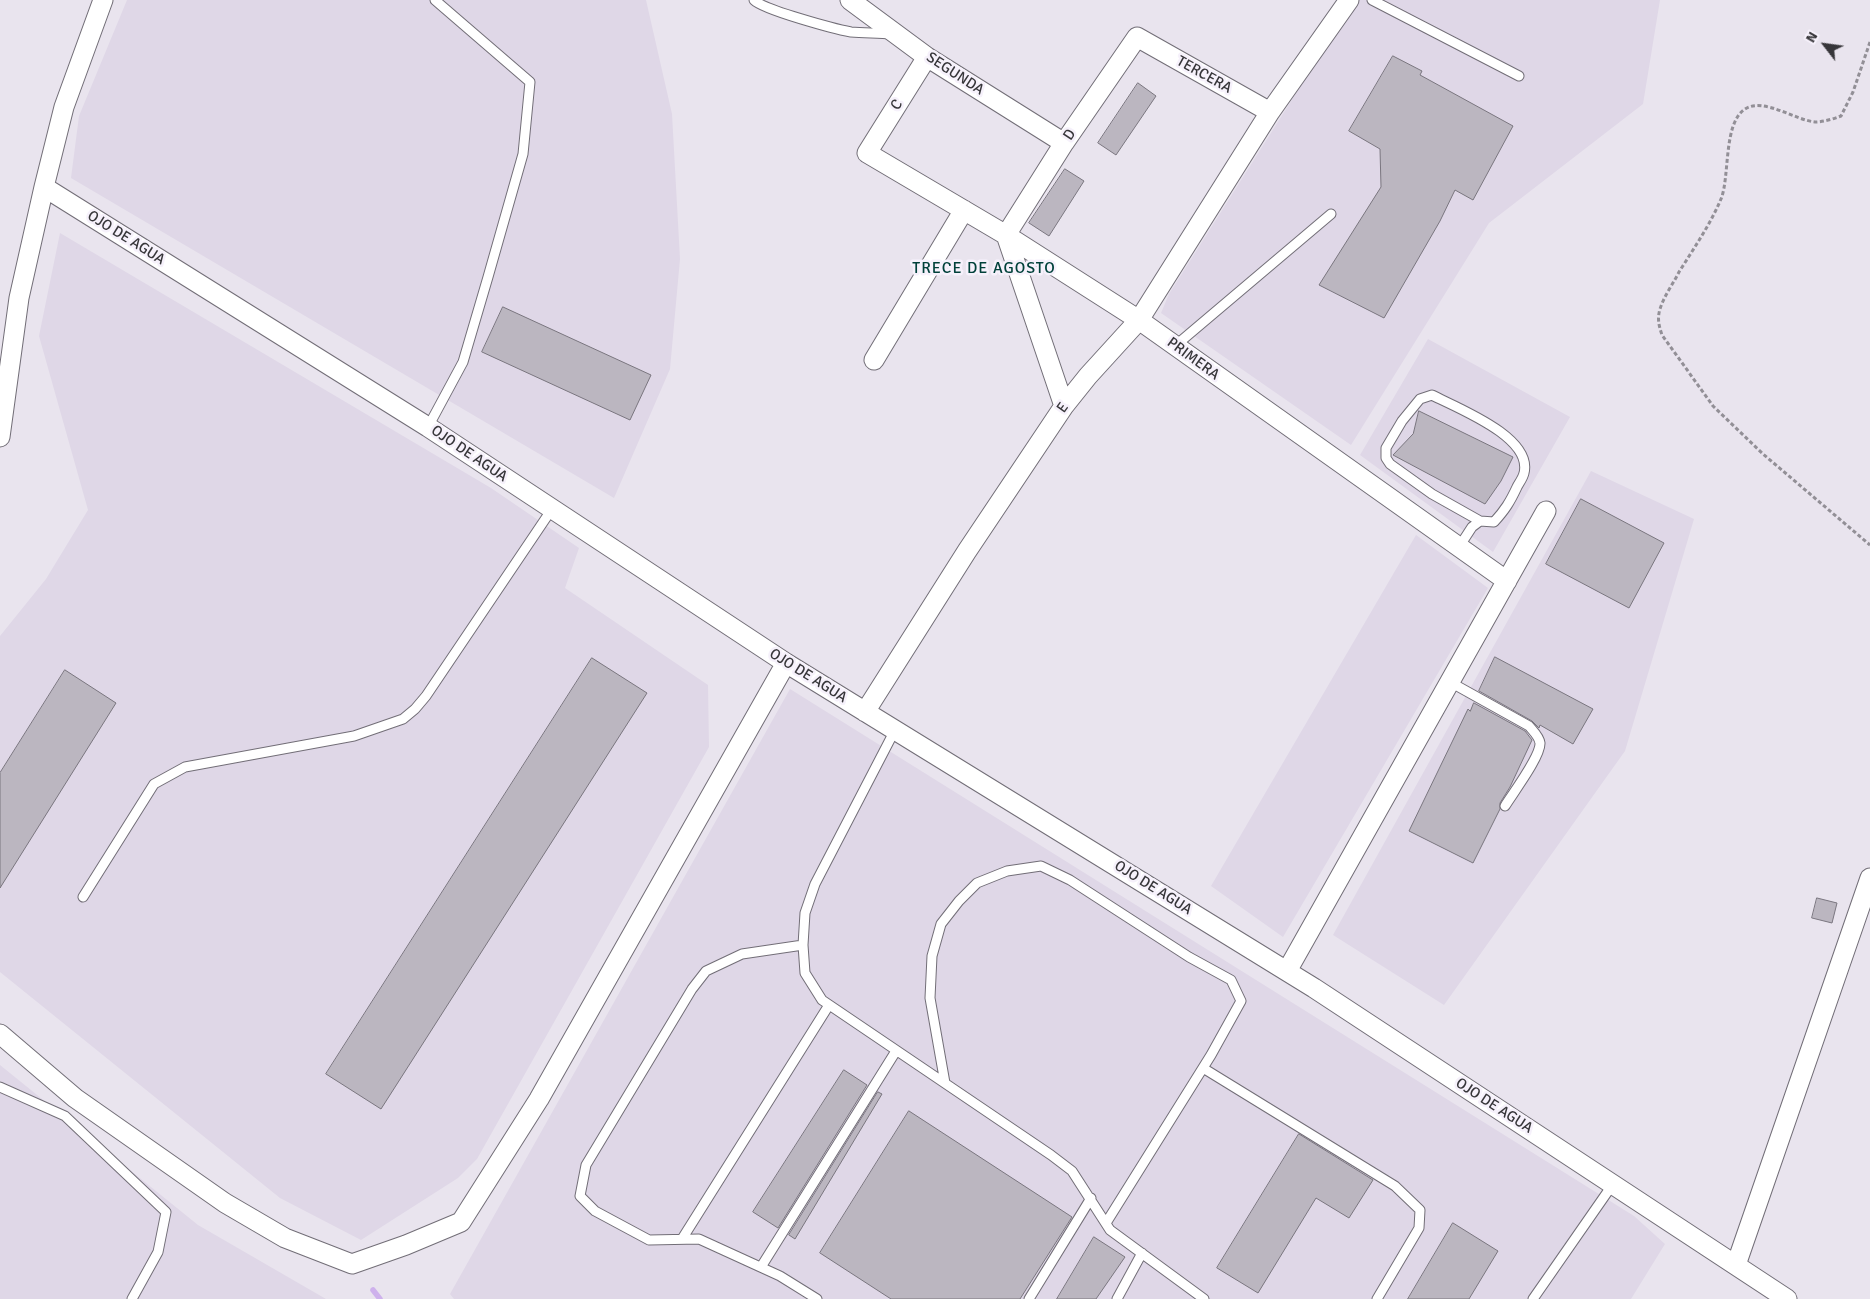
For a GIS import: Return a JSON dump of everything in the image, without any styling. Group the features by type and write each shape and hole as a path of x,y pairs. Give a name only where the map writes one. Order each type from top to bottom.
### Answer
{"street":[{"path":"0,437 19,298 44,187 64,107 103,0"},
{"name":"SEGUNDA","path":"850,0 927,57 1064,143"},
{"name":"E","path":"865,712 967,551 1064,406 1088,376 1139,320 1270,112 1349,0"},
{"name":"TERCERA","path":"1137,37 1270,112"},
{"name":"D","path":"1006,234 1064,143 1137,37"},
{"name":"C","path":"867,153 927,57"},
{"name":"PRIMERA","path":"867,153 1006,234 1139,320 1507,581"},
{"name":"OJO DE AGUA","path":"44,187 428,427 786,663 1287,971 1787,1299"},
{"path":"874,360 964,210"},
{"path":"1006,234 1064,406"},
{"path":"1287,971 1546,511"},
{"path":"0,1034 75,1098 225,1203 285,1238 352,1264 406,1245 460,1222 538,1099 786,663"},
{"path":"1736,1265 1870,878"}],"lane":[{"path":"428,427 463,362 523,154 530,82 435,0"},
{"path":"754,0 756,3 771,8 851,32 896,34"},
{"path":"1372,0 1519,76"},
{"path":"1175,346 1331,214"},
{"path":"1459,547 1472,527 1480,521 1494,522 1508,508 1524,472 1523,459 1512,440 1477,418 1432,396 1420,399 1402,421 1386,448 1386,458 1390,464 1432,494 1480,521"},
{"path":"83,898 154,784 185,767 354,736 403,719 426,696 552,509"},
{"path":"1450,682 1529,726 1540,742 1538,754 1505,806"},
{"path":"895,730 814,884 805,913 803,945 805,973 822,1000 1072,1171 1110,1230 1204,1299"},
{"path":"945,1083 930,998 932,956 942,924 977,883 1007,871 1041,866 1070,880 1189,957 1231,980 1240,1001 1203,1068 1106,1224"},
{"path":"803,945 742,954 706,971 692,989 586,1165 580,1196 595,1211 650,1240 699,1239 780,1276 817,1299"},
{"path":"682,1240 829,1005"},
{"path":"760,1267 896,1051"},
{"path":"1203,1068 1395,1186 1420,1210 1419,1228 1377,1299"},
{"path":"0,1087 66,1116 166,1212 158,1252 132,1299"},
{"path":"1533,1299 1613,1184"},
{"path":"1029,1299 1090,1198"},
{"path":"1117,1299 1142,1253"}],"path":[{"path":"1870,42 1853,92 1840,116 1815,122 1771,108 1755,106 1745,108 1739,115 1729,139 1722,197 1666,296 1660,310 1658,323 1662,335 1713,406 1763,454 1870,545"}],"shaded area":[{"path":"127,0 646,0 672,114 680,259 670,369 614,498 71,178 79,116"},
{"path":"1355,0 1660,0 1643,104 1489,223 1351,445 1161,313 1169,294"},
{"path":"60,233 491,488 579,548 565,588 708,685 709,747 477,1159 458,1178 361,1240 280,1198 0,972 0,636 46,579 88,510 39,336"},
{"path":"1428,339 1570,417 1493,552 1360,455"},
{"path":"1591,471 1694,519 1625,751 1444,1005 1333,935"},
{"path":"1416,535 1488,588 1283,937 1211,886"},
{"path":"790,689 1634,1216 1665,1244 1631,1299 454,1299 450,1294"},
{"path":"0,1065 198,1225 326,1299 0,1299"}],"building":[{"path":"1393,56 1422,71 1420,75 1513,126 1473,200 1455,190 1440,221 1384,318 1319,285 1381,187 1380,149 1349,131"},
{"path":"1138,83 1156,96 1116,155 1098,143"},
{"path":"1065,169 1084,181 1049,236 1029,223"},
{"path":"503,307 651,375 630,420 482,352"},
{"path":"1419,411 1513,457 1501,481 1485,504 1393,455 1413,434"},
{"path":"1581,499 1664,543 1629,608 1546,564"},
{"path":"1495,657 1593,709 1573,744 1540,725 1539,728 1532,721 1479,691"},
{"path":"592,658 647,693 381,1109 326,1074"},
{"path":"65,670 116,703 0,888 0,773"},
{"path":"1474,703 1525,731 1532,740 1510,787 1500,803 1500,809 1473,863 1409,831 1468,709 1470,711"},
{"path":"1817,898 1837,903 1832,923 1812,918"},
{"path":"844,1070 867,1085 778,1228 753,1212"},
{"path":"878,1092 882,1094 795,1239 789,1235"},
{"path":"909,1111 1072,1217 1020,1299 891,1299 820,1253"},
{"path":"1299,1134 1373,1180 1349,1218 1316,1198 1258,1293 1217,1268"},
{"path":"1453,1223 1498,1251 1469,1299 1408,1299"},
{"path":"1094,1237 1125,1257 1096,1299 1057,1299"}],"waterway":[{"path":"373,1290 380,1299"}],"district":[{"name":"TRECE DE AGOSTO","path":"984,269"}]}
